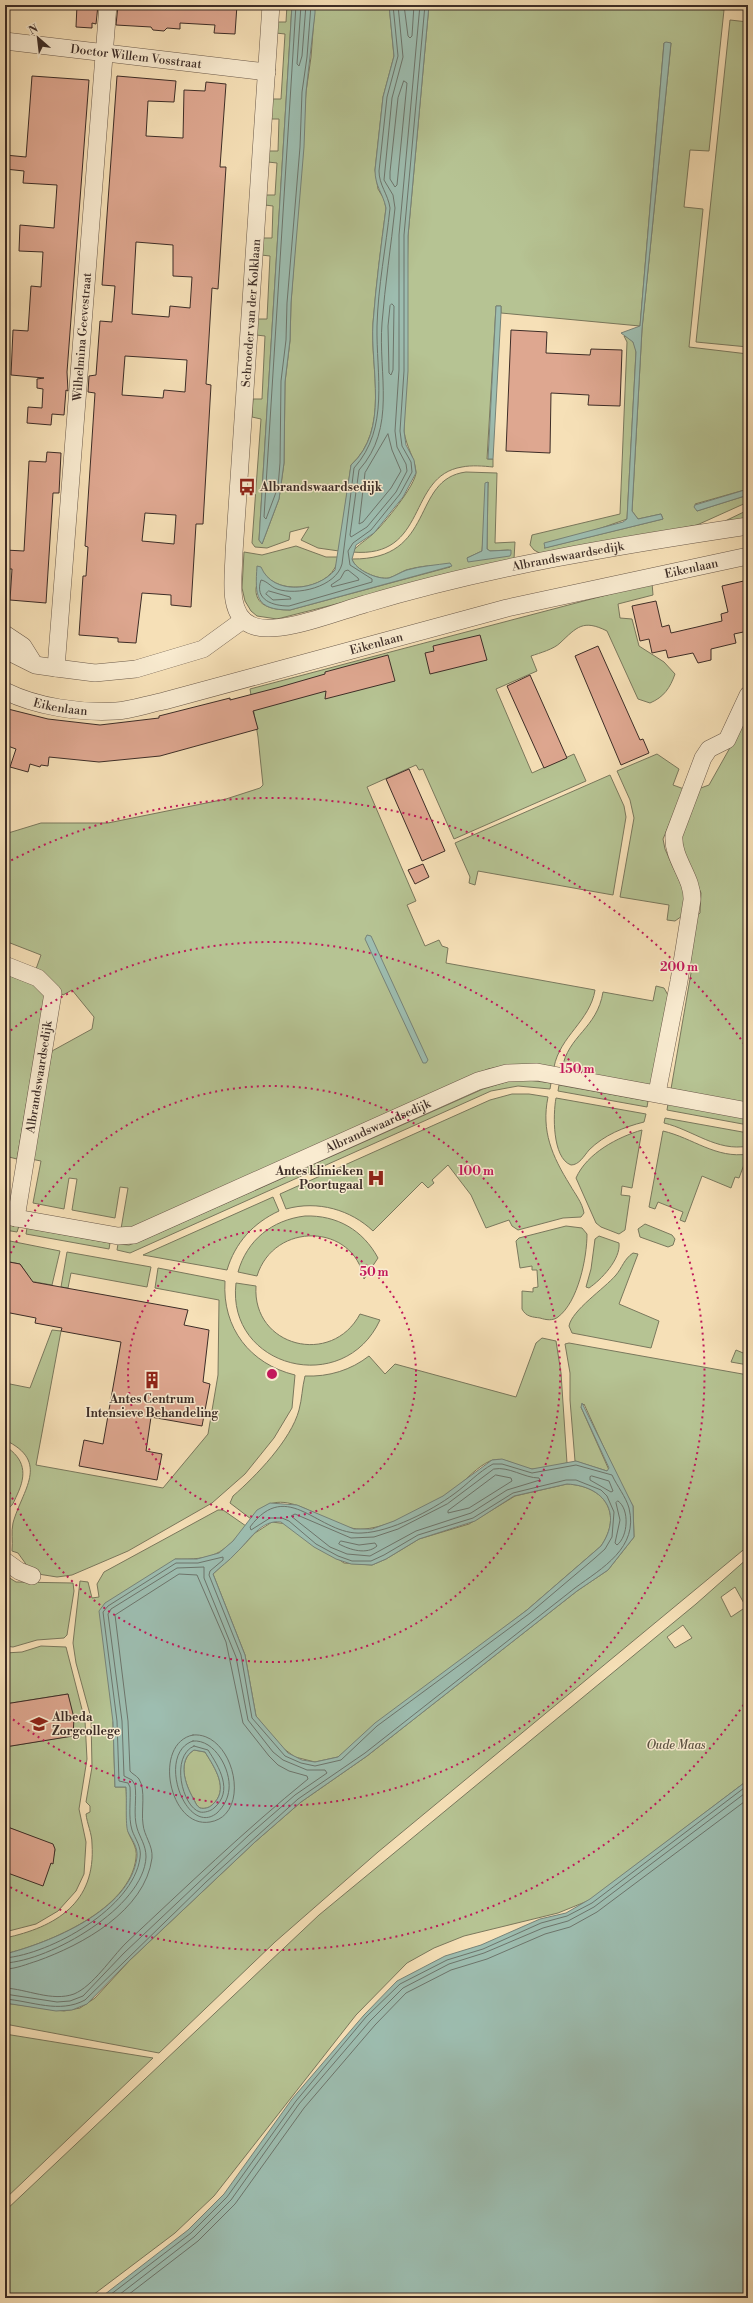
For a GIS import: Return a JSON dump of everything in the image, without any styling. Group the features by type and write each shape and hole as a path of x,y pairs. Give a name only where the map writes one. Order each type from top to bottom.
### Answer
{"street":[{"name":"Wilhelmina Geevestraat","path":"56,668 108,5"},
{"name":"Schroeder van der Kolklaan","path":"243,620 234,602 234,553 271,5"},
{"name":"Doctor Willem Vosstraat","path":"5,41 267,72"},
{"name":"Albrandswaardsedijk","path":"243,620 257,627 284,627 420,588 621,546 748,526"},
{"name":"Eikenlaan","path":"5,691 42,704 76,710 116,711 164,701 507,608 748,556"},
{"path":"5,650 35,665 95,673 136,669 203,649 243,620"},
{"path":"5,634 23,646 35,665"},
{"path":"657,1094 679,981 692,900 691,889 674,848 674,835 703,758 710,749 727,740 748,695"},
{"name":"Albrandswaardsedijk","path":"5,965 38,978 53,993 11,1217 118,1236 134,1235 496,1075 519,1071 537,1072 748,1111"},
{"path":"5,1561 19,1571 32,1576"}],"green space":[{"path":"287,5 292,5 259,540 262,544 279,499 284,463 285,382 290,341 291,303 306,92 311,57 315,5 389,5 394,56 383,97 375,170 378,189 384,199 386,208 373,323 376,398 374,416 370,434 363,450 351,465 339,551 318,548 301,540 309,527 290,532 289,540 267,548 255,547 252,543 261,419 252,417 253,399 262,399 265,336 256,335 257,319 267,319 270,256 261,255 262,238 272,238 273,206 265,205 265,195 275,195 277,163 268,162 268,151 278,151 279,119 271,119 272,99 281,99 285,34 276,33 277,22 286,22"},
{"path":"429,5 672,5 724,10 709,151 690,150 684,207 703,209 689,347 748,354 748,489 695,504 697,511 748,495 748,502 697,525 543,555 534,550 530,545 532,535 620,514 627,342 624,336 633,341 636,352 627,519 544,548 663,519 661,514 638,519 632,511 642,329 671,43 664,43 640,326 501,313 501,306 496,306 487,459 493,459 493,467 466,466 444,474 432,485 406,531 394,543 377,551 352,552 373,534 391,514 411,486 416,472 404,431 408,236"},
{"path":"730,20 748,22 748,347 696,342"},
{"path":"466,472 497,473 495,543 515,542 514,559 277,619 257,616 251,611 245,601 242,588 244,552 262,555 296,546 326,557 338,557 335,568 328,576 318,583 306,586 293,587 281,585 271,580 263,572 256,587 259,600 268,607 285,610 290,610 450,567 417,567 406,570 389,578 384,578 373,576 362,570 354,563 352,559 379,556 398,547 411,534 437,489 449,478","holes":["488,482 487,549 490,551 511,551 467,558 482,551"]},
{"path":"748,510 748,518 725,521"},
{"path":"652,583 653,595 618,604 620,618 632,619 639,646 664,662 675,674 669,688 659,698 650,703 638,699 607,631 599,627 586,625 576,629 560,643 547,651 531,656 537,671 496,689 532,773 574,754 586,781 454,839 423,769 419,770 416,765 367,787 416,901 407,905 425,946 439,940 442,946 448,948 446,963 595,990 587,1011 562,1046 554,1067 521,1065 488,1069 130,1228 121,1229 128,1188 120,1187 115,1218 72,1210 77,1179 69,1178 64,1209 33,1203 41,1161 31,1159 52,1051 92,1029 94,1017 72,990 63,995 43,972 36,969 41,955 5,941 5,834 41,823 108,823 226,799 260,788 263,785 258,737 250,689"},
{"path":"748,705 748,1103 671,1089 691,973 689,970 697,916 700,913 701,893 683,851 682,832 698,789 709,785 736,737"},
{"path":"657,754 679,769 673,785 684,789 663,839 665,849 685,894 682,916 675,921 667,920 669,905 620,897 634,818 630,800 617,771"},
{"path":"610,775 624,806 626,817 613,895 478,871 475,885 469,883 470,877 455,843"},
{"path":"5,974 39,987 45,995 17,1159 5,1156"},
{"path":"656,986 664,988 668,995 651,1085 562,1069 565,1057 570,1048 595,1015 600,1005 603,992 653,1001"},
{"path":"528,1080 551,1083 550,1089 518,1086 491,1091 130,1253 117,1250 118,1244 129,1245 143,1240 483,1089 509,1081"},
{"path":"559,1085 648,1101 647,1107 558,1091"},
{"path":"512,1094 529,1094 548,1097 546,1121 550,1143 558,1164 582,1205 584,1213 581,1217 563,1218 518,1230 512,1226 509,1220 486,1228 471,1195 448,1165 432,1180 434,1183 428,1188 422,1182 373,1231 355,1217 344,1212 322,1206 298,1206 286,1209 280,1194 490,1100"},
{"path":"556,1098 646,1114 644,1122 629,1126 601,1140 589,1150 579,1162 571,1165 565,1161 560,1154 557,1145 554,1124"},
{"path":"668,1104 748,1119 748,1125 667,1110"},
{"path":"665,1118 748,1133 748,1146 726,1146 715,1143 675,1126 664,1123"},
{"path":"642,1130 632,1188 622,1186 621,1195 630,1196 625,1230 619,1234 601,1227 596,1223 576,1178 588,1161 604,1147 623,1137"},
{"path":"663,1131 725,1154 748,1154 739,1178 735,1177 731,1188 702,1176 685,1222 680,1220 683,1212 658,1202 655,1209 649,1207"},
{"path":"273,1197 279,1211 261,1221 246,1235 230,1260 227,1270 143,1255"},
{"path":"305,1216 317,1216 338,1221 357,1232 365,1239 378,1258 364,1279 357,1261 345,1247 330,1239 313,1236 296,1238 279,1245 266,1258 257,1276 238,1272 248,1250 254,1241 262,1234 282,1222"},
{"path":"5,1224 19,1226 17,1232 5,1230"},
{"path":"645,1224 672,1235 675,1239 673,1245 668,1247 640,1237 638,1229"},
{"path":"566,1226 582,1228 587,1234 587,1244 583,1267 576,1290 565,1310 558,1317 552,1320 547,1320 530,1316 522,1309 522,1291 533,1292 533,1288 538,1287 537,1270 532,1270 532,1266 520,1268 516,1241 519,1238"},
{"path":"27,1228 110,1243 109,1249 26,1234"},
{"path":"599,1236 619,1243 619,1249 614,1262 599,1280 589,1288 586,1287 591,1269 595,1239"},
{"path":"5,1240 60,1251 52,1285 35,1282 25,1284 27,1274 20,1264 10,1262 8,1271 5,1271"},
{"path":"67,1252 151,1267 147,1287 71,1273 68,1288 61,1287"},
{"path":"633,1253 638,1254 619,1304 659,1321 651,1348 572,1333 569,1326 576,1313 611,1281 625,1261"},
{"path":"158,1268 225,1281 225,1298 228,1314 242,1342 252,1353 265,1362 279,1370 295,1375 292,1408 274,1438 245,1474 212,1503 128,1551 72,1575 57,1577 38,1574 28,1567 18,1553 12,1551 13,1523 27,1488 30,1477 30,1467 27,1458 19,1449 5,1440 5,1383 30,1388 52,1330 61,1331 36,1465 163,1488 208,1434 218,1375 219,1300 155,1288"},
{"path":"236,1283 256,1286 258,1307 267,1324 280,1336 296,1343 314,1345 331,1341 347,1331 360,1314 380,1320 363,1344 341,1359 316,1365 291,1363 268,1353 249,1336 238,1312"},
{"path":"542,1338 556,1341 561,1373 567,1463 545,1468 531,1469 501,1460 490,1461 477,1469 457,1487 425,1507 387,1524 364,1529 349,1528 305,1509 291,1504 277,1502 264,1507 251,1519 230,1503 233,1496 272,1457 289,1433 299,1410 305,1376 339,1372 355,1365 369,1356 385,1374 395,1364 516,1397 536,1343"},
{"path":"569,1343 748,1375 748,1546 378,1852 275,1942 159,2053 5,2024 5,2003 64,2011 80,2008 95,1998 130,1960 255,1842 301,1802 367,1756 577,1591 608,1570 634,1537 633,1506 620,1483 584,1404 581,1407 609,1470 607,1471 575,1461 570,1400 570,1373 565,1344"},
{"path":"736,1350 748,1355 748,1365 731,1362"},
{"path":"5,1446 17,1456 23,1474 14,1502 6,1509"},
{"path":"567,1484 580,1486 591,1490 600,1496 606,1504 610,1513 610,1523 607,1534 601,1546 527,1610 338,1757 315,1762 295,1757 280,1746 256,1716 245,1655 213,1574 255,1533 272,1522 287,1524 344,1563 372,1565 386,1559 419,1539 469,1524 515,1496"},
{"path":"218,1510 223,1510 246,1526 230,1544 216,1554 208,1557 175,1559 113,1722 115,1787 126,1787 128,1830 136,1850 136,1858 130,1877 119,1893 104,1908 85,1921 64,1933 43,1942 5,1954 5,1938 41,1927 56,1919 69,1909 80,1897 87,1882 92,1865 92,1840 86,1814 90,1812 90,1806 86,1802 92,1767 91,1718 76,1663 73,1643 80,1581 88,1582 92,1598 99,1597 97,1584 104,1572"},
{"name":"Oude Maas","path":"748,1558 748,1780 590,1900 558,1913 464,1936 434,1948 407,1963 356,2015 214,2196 175,2233 89,2298 5,2298 5,2211 319,1915 696,1604","holes":["735,1587 746,1607 731,1617 721,1597","683,1625 692,1638 675,1648 667,1637"]},
{"path":"5,1571 8,1577 16,1582 73,1583 74,1591 67,1635 64,1638 37,1640 13,1647 5,1646"},
{"path":"41,1646 66,1647 85,1721 87,1759 79,1809 86,1842 84,1874 76,1891 58,1911 36,1924 5,1932 5,1872 46,1862 52,1863 55,1850 53,1845 5,1826 5,1747 71,1736 71,1712 68,1694 5,1704 5,1653 22,1652"},
{"path":"194,1750 205,1752 219,1779 220,1793 211,1806 206,1808 200,1808 197,1805 185,1780 184,1766 189,1755"},
{"path":"5,2034 153,2058 5,2199"}],"water":[{"path":"292,5 315,5 315,13 306,92 304,147 291,303 290,340 285,382 284,463 279,499 262,544 259,540"},
{"path":"389,5 429,5 408,236 408,371 404,431 406,445 414,460 416,473 403,497 374,533 356,545 352,559 354,563 362,570 373,576 384,578 389,578 407,570 418,568 450,563 452,566 290,610 278,609 264,604 257,593 257,566 261,567 267,576 275,583 296,587 307,586 318,582 335,570 351,465 363,451 370,435 374,417 376,398 373,323 386,208 376,181 375,170 383,97 394,56"},
{"path":"664,43 671,43 642,329 632,511 638,519 661,514 663,519 545,548 544,543 623,522 627,519 636,352 633,342 621,333 640,326"},
{"path":"496,306 501,306 501,313 493,459 488,459"},
{"path":"488,482 487,549 490,551 511,550 511,554 510,556 468,562 467,558 482,551 485,483"},
{"path":"748,489 748,495 697,511 694,507 695,505"},
{"path":"367,935 371,936 428,1060 426,1063 423,1063 365,939"},
{"path":"582,1403 633,1506 634,1537 608,1570 577,1591 367,1756 301,1802 255,1842 130,1960 87,2004 72,2010 56,2011 5,2003 5,1954 43,1942 65,1932 104,1908 120,1893 131,1876 137,1857 136,1847 127,1828 126,1787 115,1787 113,1722 99,1611 105,1603 175,1559 197,1559 219,1553 233,1541 257,1510 270,1503 297,1505 354,1529 372,1529 394,1521 443,1496 492,1460 502,1459 532,1469 576,1461 607,1471 609,1468 581,1407","holes":["567,1484 580,1486 591,1490 600,1496 606,1504 610,1513 610,1523 607,1534 601,1546 527,1610 375,1723 338,1757 315,1762 302,1760 288,1753 256,1716 245,1655 213,1574 261,1527 274,1522 281,1522 314,1547 336,1559 351,1564 372,1565 386,1559 419,1539 475,1521 514,1496","194,1750 205,1752 219,1779 220,1793 211,1806 206,1808 200,1808 197,1805 185,1779 184,1766 189,1754"]},
{"path":"748,1780 748,2298 100,2298 188,2230 224,2194 292,2099 364,2015 397,1981 445,1956 481,1945 540,1919 566,1913 590,1899"}],"building":[{"path":"77,5 98,5 96,24 92,23 92,28 76,27"},
{"path":"118,5 152,5 189,8 189,5 216,7 216,5 237,5 235,34 214,33 215,25 180,23 180,29 167,28 164,31 153,30 151,27 116,25"},
{"path":"32,76 89,80 67,372 68,391 66,390 64,415 52,414 51,425 27,423 28,407 42,408 43,389 37,388 37,379 44,378 11,375 13,330 28,331 31,286 41,287 43,252 19,251 20,225 54,228 57,185 23,183 24,171 5,169 5,155 26,157"},
{"path":"117,76 176,81 174,102 148,101 146,136 183,138 184,90 205,91 206,82 226,84 220,167 226,167 218,289 212,288 206,384 211,385 203,524 196,524 191,607 171,605 171,595 142,593 136,643 118,642 118,638 79,635 83,576 86,576 88,547 85,546 95,393 88,392 89,376 96,375 100,321 112,322 115,286 102,285","holes":["136,242 173,245 173,276 192,277 190,308 170,306 169,317 132,314","125,356 187,360 185,392 164,390 163,398 122,395","145,513 176,515 174,544 142,541"]},
{"path":"511,330 547,332 546,353 590,355 591,349 622,350 620,406 588,405 589,395 551,393 550,453 506,451"},
{"path":"47,452 61,453 59,493 53,493 46,603 10,600 12,569 5,569 5,550 24,551 29,461 46,462"},
{"path":"748,580 748,616 745,617 748,631 734,634 736,643 711,649 711,660 698,663 693,653 668,658 666,650 652,653 649,639 640,641 632,606 656,601 662,627 669,625 671,633 722,621 721,614 728,612 722,586"},
{"path":"480,635 487,660 430,674 425,653 434,651 433,646"},
{"path":"598,646 640,740 643,739 649,753 621,765 575,656"},
{"path":"388,655 395,681 325,699 326,691 253,711 258,729 160,756 99,762 49,757 48,766 41,765 40,767 30,764 28,772 10,767 16,749 5,745 5,720 8,709 48,719 100,725 159,718 159,716 280,687 325,674 325,672"},
{"path":"530,675 567,758 544,768 507,686"},
{"path":"409,769 445,851 422,861 386,779"},
{"path":"423,864 429,877 415,884 408,870"},
{"name":"Antes Centrum Intensieve Behandeling","path":"9,1262 20,1264 33,1282 188,1310 184,1325 209,1330 203,1382 210,1384 202,1426 151,1417 146,1451 162,1454 157,1480 79,1466 84,1440 103,1444 121,1342 61,1331 62,1328 35,1323 36,1318 5,1312 5,1271 8,1271"},
{"name":"Albeda Zorgcollege","path":"68,1694 74,1718 73,1736 5,1747 5,1704"},
{"path":"5,1826 53,1844 55,1849 53,1864 51,1863 43,1886 5,1872"}],"place":[{"name":"Albrandswaardsedijk","path":"247,487"},
{"name":"Antes klinieken Poortugaal","path":"376,1178"},
{"name":"Antes Centrum Intensieve Behandeling","path":"152,1380"},
{"name":"Albeda Zorgcollege","path":"39,1724"}]}
